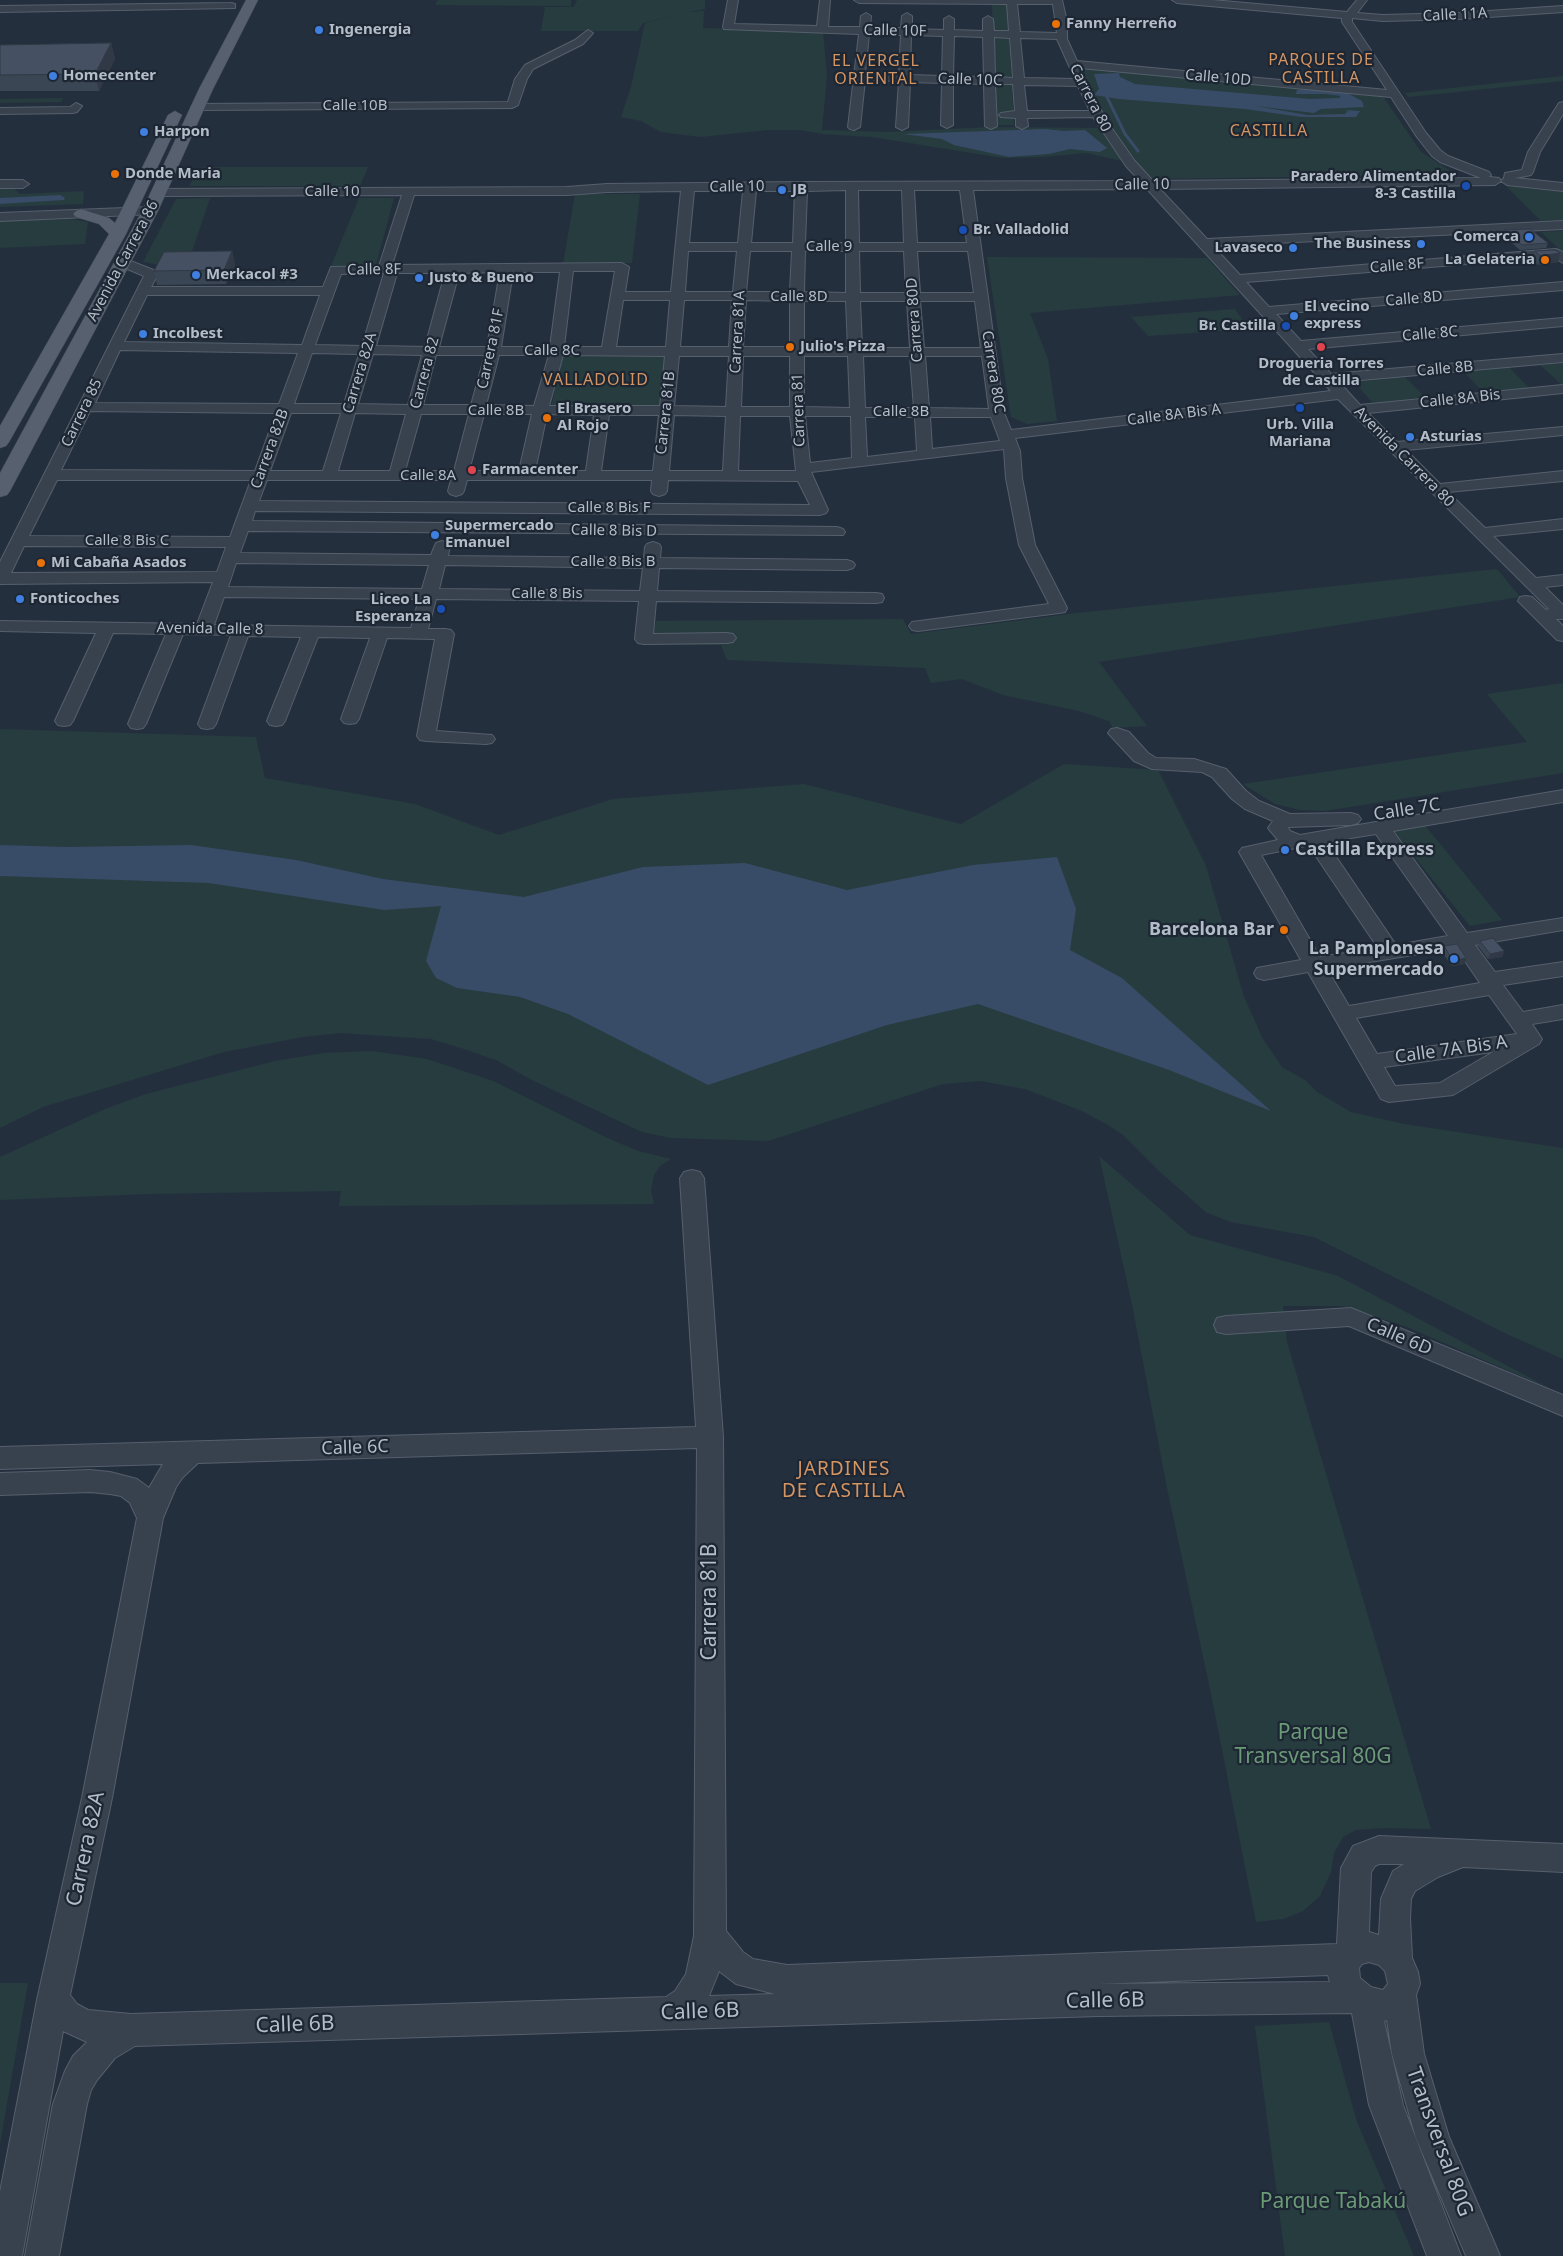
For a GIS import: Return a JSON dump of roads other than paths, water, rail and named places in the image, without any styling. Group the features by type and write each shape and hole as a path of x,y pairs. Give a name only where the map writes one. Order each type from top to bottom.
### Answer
{"main road":[{"name":"Avenida Carrera 86","path":"0,491 160,192 196,109 252,0"},
{"name":"Avenida Carrera 86","path":"0,442 118,234 181,102"},
{"path":"81,214 104,221 118,234"}],"street":[{"path":"733,0 729,22 776,17"},
{"path":"822,30 819,17 825,0"},
{"path":"859,0 1057,0"},
{"path":"854,128 868,0"},
{"path":"902,127 908,0"},
{"path":"947,125 950,0"},
{"path":"988,0 991,120 1021,120 1097,114"},
{"path":"1012,0 1015,34 1022,68 1018,82 1024,97 1021,120"},
{"name":"Carrera 80","path":"1057,0 1062,22 1063,42 1071,67 1097,114 1120,150 1148,186"},
{"name":"Calle 11A","path":"1177,0 1282,5 1355,15 1407,17 1563,9"},
{"path":"1362,0 1355,15 1347,22 1421,135 1436,153 1454,163 1498,176 1563,186"},
{"path":"0,9 230,8"},
{"path":"0,13 230,8"},
{"name":"Calle 10F","path":"729,22 822,30 1062,36"},
{"name":"Calle 10B","path":"196,109 510,108 521,79 529,67 579,42 588,33"},
{"name":"Calle 10D","path":"1071,67 1394,94"},
{"name":"Calle 10C","path":"859,77 1081,83"},
{"path":"1072,99 1090,99"},
{"path":"1530,174 1534,152 1563,105"},
{"path":"0,106 76,106 73,110 0,111"},
{"path":"1453,177 1460,172 1454,163"},
{"path":"1498,176 1530,174 1563,186"},
{"name":"Calle 10","path":"160,192 567,191 607,188 801,186 1148,186 1498,176"},
{"name":"Calle 10","path":"1405,180 1498,176"},
{"path":"0,184 23,184"},
{"name":"Carrera 81","path":"801,186 797,296 797,412 803,472 820,510"},
{"path":"852,186 853,297 860,462"},
{"name":"Carrera 80D","path":"908,186 913,297 925,454"},
{"name":"Carrera 80C","path":"918,626 1059,608 1027,545 1008,439 997,413 966,186"},
{"name":"Avenida Carrera 80","path":"1148,186 1238,279 1296,346 1356,410 1556,608"},
{"name":"Carrera 81B","path":"688,187 684,247 644,638 727,638"},
{"name":"Carrera 81A","path":"730,477 739,296 750,187"},
{"name":"Carrera 82A","path":"329,476 367,350 409,192"},
{"path":"0,210 98,206 136,196"},
{"path":"0,217 150,211"},
{"path":"1204,243 1563,225"},
{"name":"Calle 9","path":"684,247 975,247"},
{"name":"Calle 8F","path":"1238,279 1560,256"},
{"name":"Carrera 85","path":"0,578 151,274 123,262"},
{"name":"Calle 8F","path":"336,270 622,267 617,296"},
{"name":"Carrera 81F","path":"419,632 493,351 508,268"},
{"path":"526,476 540,411 557,351 567,268"},
{"name":"Carrera 82","path":"396,476 453,269"},
{"name":"Carrera 82B","path":"204,629 336,270"},
{"name":"Calle 8D","path":"1266,311 1563,286"},
{"path":"142,291 328,291"},
{"path":"608,351 617,296"},
{"name":"Calle 8D","path":"617,296 981,297"},
{"name":"Calle 8C","path":"1296,346 1563,322"},
{"name":"Calle 8C","path":"115,346 431,351 989,352"},
{"name":"Calle 8B","path":"1328,379 1563,358"},
{"name":"Calle 8A Bis","path":"1356,410 1563,389"},
{"name":"Calle 8A Bis A","path":"803,472 860,462 925,454 1008,439 1342,394"},
{"name":"Calle 8B","path":"85,407 285,410 997,413"},
{"path":"594,477 602,411"},
{"path":"1394,447 1563,431"},
{"name":"Calle 8A","path":"51,476 730,477 803,472"},
{"path":"1436,489 1563,476"},
{"name":"Calle 8 Bis F","path":"249,506 820,510"},
{"path":"1481,533 1563,524"},
{"name":"Calle 8 Bis D","path":"239,534 446,528 837,532"},
{"name":"Calle 8 Bis C","path":"19,541 239,534"},
{"name":"Calle 8 Bis B","path":"230,558 847,565"},
{"name":"Calle 8 Bis","path":"0,578 429,594 876,598"},
{"path":"1532,583 1563,580"},
{"path":"1556,608 1563,636"},
{"name":"Avenida Calle 8","path":"0,626 419,632 445,634 426,736 486,739"},
{"path":"64,721 107,628"},
{"path":"137,724 177,628"},
{"path":"208,724 242,630"},
{"path":"276,721 312,631"},
{"path":"350,719 381,632"},
{"path":"1117,733 1123,736 1141,757 1152,763 1194,764 1219,774 1239,795 1252,805 1287,820 1278,828 1283,835 1298,840"},
{"name":"Calle 7C","path":"1287,820 1343,820 1563,784"},
{"name":"Calle 7C","path":"1314,965 1249,852 1298,840 1563,796"},
{"path":"1314,965 1389,1094 1445,1090 1531,1039 1385,833"},
{"path":"1319,846 1391,952"},
{"path":"1264,973 1563,924"},
{"path":"1342,1014 1563,968"},
{"name":"Calle 7A Bis A","path":"1517,1020 1563,1012"},
{"name":"Calle 7A Bis A","path":"1370,1062 1531,1039"},
{"name":"Carrera 81B","path":"672,2013 686,2002 696,1989 702,1975 710,1936 710,1437 692,1178"},
{"name":"Calle 6D","path":"1226,1325 1351,1317 1563,1406"},
{"name":"Calle 6C","path":"0,1458 710,1437"},
{"name":"Carrera 82A","path":"5,2256 53,2000 97,1798 150,1518 165,1482 174,1469 191,1453"},
{"path":"0,1484 90,1481 128,1487 138,1495 146,1506 150,1518"},
{"path":"1461,1854 1428,1866 1404,1882 1396,1899 1394,1918 1396,1960 1402,1972 1404,1984 1400,1995 1392,2003 1380,2006 1362,2001 1349,1989 1344,1978 1343,1968 1349,1956 1356,1868 1364,1856 1379,1850 1412,1850 1563,1858"},
{"name":"Calle 6B","path":"710,1936 732,1963 747,1973 786,1981 1349,1956"},
{"path":"1349,1956 1369,1947 1383,1951 1396,1960"},
{"name":"Transversal 80G","path":"1400,1995 1408,2054 1419,2092 1434,2138 1482,2256"},
{"name":"Calle 6B","path":"53,2000 66,2015 84,2025 106,2029 131,2030 1099,2000 1362,2001"},
{"name":"Transversal 80G","path":"1362,2001 1368,2020 1386,2105 1444,2256"},
{"path":"42,2256 70,2104 77,2083 85,2068 104,2047 131,2030"}],"water":[{"path":"1119,73 1120,77 1135,84 1310,99 1339,98 1341,96 1296,94 1297,90 1310,89 1349,94 1362,101 1364,107 1321,109 1314,113 1255,106 1308,115 1345,114 1348,111 1345,110 1360,111 1356,117 1301,117 1245,109 1119,99 1094,95 1099,89 1094,74"},
{"path":"1045,129 1064,131 1085,130 1107,148 1100,152 1070,149 1049,154 1009,157 954,145 942,139 903,134"},
{"path":"0,845 66,847 191,845 296,860 383,879 524,897 643,867 745,863 847,890 973,865 1057,857 1076,909 1070,950 1122,978 1271,1111 1169,1070 978,1004 887,1025 708,1085 568,1014 520,997 457,988 436,978 426,961 441,906 384,910 209,883 0,876"}],"waterway":[{"path":"1104,91 1125,134 1138,151"},
{"path":"0,201 60,198"}],"place":[{"name":"Fanny Herreño","path":"1056,24"},
{"name":"Ingenergia","path":"319,30"},
{"name":"Homecenter","path":"53,76"},
{"name":"Harpon","path":"144,132"},
{"name":"Donde Maria","path":"115,174"},
{"name":"Paradero Alimentador 8-3 Castilla","path":"1466,186"},
{"name":"JB","path":"782,190"},
{"name":"Br. Valladolid","path":"963,230"},
{"name":"Comerca","path":"1529,237"},
{"name":"The Business","path":"1421,244"},
{"name":"Lavaseco","path":"1293,248"},
{"name":"La Gelateria","path":"1545,260"},
{"name":"Merkacol #3","path":"196,275"},
{"name":"Justo & Bueno","path":"419,278"},
{"name":"El vecino express","path":"1294,316"},
{"name":"Br. Castilla","path":"1286,326"},
{"name":"Incolbest","path":"143,334"},
{"name":"Julio's Pizza","path":"790,347"},
{"name":"Drogueria Torres de Castilla","path":"1321,347"},
{"name":"Urb. Villa Mariana","path":"1300,408"},
{"name":"El Brasero Al Rojo","path":"547,418"},
{"name":"Asturias","path":"1410,437"},
{"name":"Farmacenter","path":"472,470"},
{"name":"Supermercado Emanuel","path":"435,535"},
{"name":"Mi Cabaña Asados","path":"41,563"},
{"name":"Fonticoches","path":"20,599"},
{"name":"Liceo La Esperanza","path":"441,609"},
{"name":"Castilla Express","path":"1285,850"},
{"name":"Barcelona Bar","path":"1284,930"},
{"name":"La Pamplonesa Supermercado","path":"1454,959"}],"district":[{"name":"PARQUES DE CASTILLA","path":"1321,69"},
{"name":"EL VERGEL ORIENTAL","path":"876,70"},
{"name":"CASTILLA","path":"1269,131"},
{"name":"VALLADOLID","path":"596,380"},
{"name":"JARDINES DE CASTILLA","path":"844,1481"}],"park label":[{"name":"Parque Transversal 80G","path":"1313,1745"},
{"name":"Parque Tabakú","path":"1333,2202"}]}
